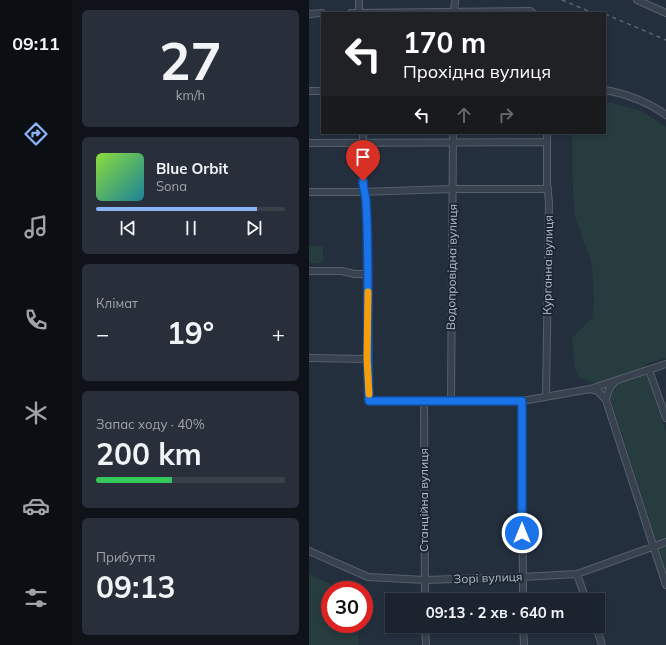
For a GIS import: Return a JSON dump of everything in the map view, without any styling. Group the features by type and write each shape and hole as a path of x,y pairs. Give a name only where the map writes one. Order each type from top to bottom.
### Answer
{"street":[{"path":"359,0 359,12"},
{"path":"454,12 455,0"},
{"path":"637,0 666,13"},
{"path":"309,14 321,13"},
{"path":"606,90 627,95 642,101 666,115"},
{"path":"309,91 321,91"},
{"path":"363,134 363,181 366,201 368,274 367,359 369,401 522,401 590,389 666,364"},
{"name":"Водопровідна вулиця","path":"451,401 453,134"},
{"name":"Курганна вулиця","path":"546,396 549,202 547,134"},
{"path":"309,143 546,142"},
{"path":"309,192 452,189 548,189"},
{"path":"309,271 368,274"},
{"path":"309,358 367,359"},
{"path":"649,370 666,418"},
{"path":"606,400 611,385 617,380"},
{"path":"590,389 598,391 606,400 666,585"},
{"name":"Станційна вулиця","path":"424,401 425,593"},
{"path":"522,401 523,593"},
{"name":"Зорі вулиця","path":"309,551 368,577 425,580 577,574 666,542"},
{"path":"577,574 584,593"},
{"path":"425,633 425,645"},
{"path":"523,633 524,645"},
{"path":"598,633 602,645"}],"green space":[{"path":"606,101 642,111 666,127 666,358 646,364 645,371 666,432 666,571 610,397 597,385 580,378 575,368 572,338 592,318 594,303 592,264 575,217 572,134 606,134"},
{"path":"309,246 323,246 323,263 309,263"},
{"path":"309,574 324,581 321,581 321,633 358,633 359,645 309,645"}],"railway":[{"path":"562,0 591,12"},
{"path":"606,14 666,40"}],"slow traffic":[{"path":"368,292 367,359 369,394"}],"route":[{"path":"363,181 366,201 368,274 367,359 369,401 522,401 522,533"}]}
